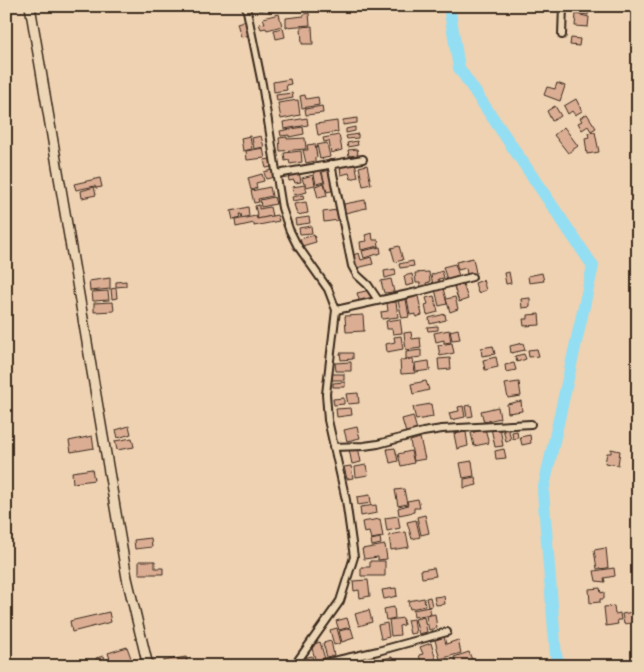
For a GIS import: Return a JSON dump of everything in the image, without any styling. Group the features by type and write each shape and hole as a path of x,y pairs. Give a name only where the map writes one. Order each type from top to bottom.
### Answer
{"street":[{"path":"30,6 126,568 148,666"},
{"path":"246,6 282,208 297,245 328,289 336,310 326,394 333,447 346,500 354,557 340,601 294,666"},
{"path":"562,35 563,6"},
{"path":"276,174 363,159"},
{"path":"332,164 352,266 378,300"},
{"path":"336,310 413,293 472,277"},
{"path":"333,447 378,444 442,429 531,424"},
{"path":"311,666 378,651 447,632"},
{"path":"623,666 638,663"}],"building":[{"path":"257,6 280,6 281,9 269,12 268,9 259,11"},
{"path":"295,6 309,6 309,8 296,9"},
{"path":"576,6 590,6 588,15 575,13"},
{"path":"309,13 310,25 286,27 286,18 304,16 304,14"},
{"path":"279,14 282,26 267,30 266,28 261,29 259,24 265,23 263,18"},
{"path":"576,14 589,17 588,27 575,26"},
{"path":"247,20 251,35 241,37 237,23"},
{"path":"312,26 313,44 302,44 301,27"},
{"path":"283,28 285,37 276,39 274,30"},
{"path":"571,38 580,39 579,46 570,45"},
{"path":"290,79 291,84 286,85 287,90 274,92 273,82"},
{"path":"557,83 565,86 560,101 544,95 547,87 555,89"},
{"path":"292,93 293,98 277,101 276,95"},
{"path":"305,95 306,99 318,97 319,105 302,108 300,96"},
{"path":"576,99 582,111 575,115 572,111 568,114 564,106"},
{"path":"298,100 300,115 281,119 278,103"},
{"path":"322,106 323,113 306,115 305,109"},
{"path":"555,106 561,116 552,121 547,111"},
{"path":"587,114 596,128 591,131 588,126 582,130 578,123 582,121 580,118"},
{"path":"307,118 308,125 284,129 283,122"},
{"path":"357,118 357,123 343,125 343,120"},
{"path":"337,121 338,132 318,135 316,124"},
{"path":"303,127 304,134 289,137 289,135 281,136 280,131"},
{"path":"355,127 355,131 346,133 346,129"},
{"path":"564,127 578,146 568,153 554,135"},
{"path":"595,132 599,152 587,154 585,138 589,137 588,133"},
{"path":"358,134 358,138 347,139 346,136"},
{"path":"339,135 342,150 331,153 329,141 324,142 323,138"},
{"path":"250,136 252,149 243,151 241,138"},
{"path":"261,136 264,147 254,149 252,138"},
{"path":"287,137 287,139 305,138 306,149 280,151 279,138"},
{"path":"357,141 358,145 348,147 347,143"},
{"path":"327,143 330,157 320,159 317,145"},
{"path":"315,144 317,157 315,161 306,163 303,150 308,150 307,145"},
{"path":"263,148 265,158 247,160 246,151"},
{"path":"357,149 358,155 349,156 348,150"},
{"path":"301,151 302,162 290,164 289,160 285,161 284,153"},
{"path":"271,159 272,167 266,168 264,160"},
{"path":"355,162 358,177 351,179 349,173 341,175 340,165"},
{"path":"367,165 371,184 363,186 359,167"},
{"path":"320,168 324,182 316,184 313,170"},
{"path":"272,170 274,177 266,179 264,172"},
{"path":"330,170 335,190 327,192 322,172"},
{"path":"299,172 301,182 289,181 288,174"},
{"path":"262,174 264,181 256,183 257,188 251,190 248,178"},
{"path":"313,175 315,185 306,187 302,178"},
{"path":"100,178 102,187 96,188 95,186 76,190 74,184"},
{"path":"324,183 327,196 318,198 315,186"},
{"path":"305,185 307,192 294,195 292,187"},
{"path":"94,187 96,195 82,198 81,191"},
{"path":"270,187 272,196 258,199 259,202 254,203 251,191"},
{"path":"303,195 304,199 293,201 292,197"},
{"path":"274,197 276,204 261,207 260,200"},
{"path":"365,200 366,208 345,213 344,204"},
{"path":"306,202 308,213 297,215 294,204"},
{"path":"259,205 259,209 270,207 272,216 258,219 255,206"},
{"path":"248,207 249,216 242,218 241,214 239,214 240,218 233,220 231,211"},
{"path":"337,210 338,220 324,222 323,212"},
{"path":"277,215 279,221 236,227 235,220 256,216 257,219"},
{"path":"309,217 310,223 296,225 295,219"},
{"path":"311,226 312,233 300,234 299,228"},
{"path":"372,233 373,240 378,240 379,246 361,250 360,242 367,241 365,235"},
{"path":"314,235 316,242 302,246 300,239"},
{"path":"399,246 403,260 395,262 391,248"},
{"path":"380,247 381,253 364,258 362,251"},
{"path":"359,253 361,260 371,257 373,264 357,268 353,255"},
{"path":"473,258 476,273 467,275 466,268 458,270 456,262"},
{"path":"413,261 414,266 400,268 399,264"},
{"path":"455,264 459,276 454,278 454,281 448,283 443,267"},
{"path":"395,269 396,275 385,278 384,271"},
{"path":"442,271 444,278 438,279 440,283 433,285 431,275"},
{"path":"429,272 430,282 426,283 427,288 421,289 420,283 416,283 415,273"},
{"path":"509,272 511,283 506,284 504,273"},
{"path":"542,273 544,281 529,283 528,276"},
{"path":"412,274 414,284 406,286 404,276"},
{"path":"110,278 110,289 90,291 89,281"},
{"path":"391,279 394,292 384,293 381,281"},
{"path":"483,280 486,290 478,293 475,283"},
{"path":"126,281 126,286 116,287 116,282"},
{"path":"463,284 468,299 459,302 454,287"},
{"path":"116,288 117,298 112,299 111,289"},
{"path":"443,288 447,304 439,306 435,289"},
{"path":"370,290 372,300 360,303 357,293"},
{"path":"108,291 109,300 93,301 92,292"},
{"path":"418,296 422,315 416,317 416,314 410,315 407,299"},
{"path":"434,296 438,312 427,315 425,305 428,304 426,298"},
{"path":"455,297 458,309 450,312 446,299"},
{"path":"530,298 530,307 522,308 521,299"},
{"path":"406,299 409,317 402,318 398,301"},
{"path":"113,302 114,311 94,312 94,303"},
{"path":"396,302 398,317 382,319 381,312 388,311 387,303"},
{"path":"445,314 446,320 430,324 429,318"},
{"path":"539,314 540,325 524,326 523,319 528,319 528,315"},
{"path":"363,315 364,331 346,332 345,316"},
{"path":"400,319 402,333 393,334 392,329 387,329 386,321"},
{"path":"438,326 438,330 428,331 427,327"},
{"path":"458,329 460,339 452,340 450,331"},
{"path":"449,330 451,342 444,343 444,340 436,342 434,333"},
{"path":"411,332 412,339 420,338 421,348 406,350 404,333"},
{"path":"401,336 403,349 387,352 386,344 395,342 394,337"},
{"path":"452,343 454,353 440,356 438,345"},
{"path":"523,343 525,350 511,353 510,346"},
{"path":"493,346 495,354 482,356 481,348"},
{"path":"537,349 539,356 529,357 528,350"},
{"path":"421,350 421,357 406,359 406,352"},
{"path":"340,353 353,353 353,359 341,360"},
{"path":"524,354 526,359 517,362 515,356"},
{"path":"496,357 498,367 485,370 483,360"},
{"path":"450,358 451,369 439,370 438,359"},
{"path":"413,359 415,373 401,374 400,360"},
{"path":"429,361 430,370 416,372 415,363"},
{"path":"351,362 351,371 336,371 335,363"},
{"path":"514,363 516,370 506,372 505,365"},
{"path":"332,374 344,374 344,380 332,380"},
{"path":"426,381 429,390 413,394 411,384"},
{"path":"345,382 345,387 333,387 333,383"},
{"path":"519,382 521,396 508,398 505,384"},
{"path":"358,393 359,403 348,404 346,394"},
{"path":"344,398 344,404 334,405 333,399"},
{"path":"521,401 522,411 508,413 507,404"},
{"path":"431,404 433,417 416,420 413,407"},
{"path":"471,405 473,416 467,417 465,406"},
{"path":"463,406 465,417 451,420 449,413 459,411 458,407"},
{"path":"498,407 500,418 484,422 481,411"},
{"path":"351,408 352,415 337,417 336,409"},
{"path":"413,416 417,430 406,433 402,419"},
{"path":"129,426 131,434 118,438 116,430"},
{"path":"357,427 360,438 347,441 344,430"},
{"path":"500,427 503,446 495,447 491,428"},
{"path":"508,427 511,440 506,442 503,428"},
{"path":"485,429 489,443 474,446 471,433"},
{"path":"517,431 518,438 513,439 512,432"},
{"path":"466,432 468,446 457,449 454,434"},
{"path":"530,435 531,443 522,445 520,437"},
{"path":"92,436 94,448 71,452 69,441"},
{"path":"132,438 134,447 117,450 115,441"},
{"path":"420,438 425,459 414,461 410,441"},
{"path":"358,447 361,462 352,464 349,449"},
{"path":"395,448 398,461 390,463 387,449"},
{"path":"504,449 506,458 496,459 495,451"},
{"path":"611,449 620,451 618,465 605,463 607,453 611,453"},
{"path":"411,451 414,463 401,466 398,454"},
{"path":"472,461 474,476 463,478 460,463"},
{"path":"366,465 368,475 356,477 355,467"},
{"path":"351,466 353,478 347,479 344,467"},
{"path":"92,469 94,480 73,483 72,472"},
{"path":"475,477 477,485 464,488 464,479"},
{"path":"404,489 407,504 398,506 395,490"},
{"path":"370,495 371,503 358,505 357,497"},
{"path":"418,499 420,508 414,508 414,512 399,515 398,508 408,505 407,501"},
{"path":"376,505 377,513 361,516 360,507"},
{"path":"425,515 429,533 421,535 417,517"},
{"path":"398,516 400,528 387,531 385,518"},
{"path":"380,519 383,537 371,539 369,532 364,533 362,522"},
{"path":"416,520 420,537 412,539 407,522"},
{"path":"406,532 409,547 391,550 389,535"},
{"path":"151,538 152,547 135,549 134,540"},
{"path":"380,538 381,544 372,546 371,540"},
{"path":"385,545 387,559 378,560 378,557 364,559 362,549"},
{"path":"606,548 608,568 597,569 594,550"},
{"path":"139,561 155,561 155,568 163,568 163,574 139,574"},
{"path":"370,561 385,561 385,576 361,576 361,567 370,567"},
{"path":"434,568 436,576 422,578 421,570"},
{"path":"614,568 615,576 604,578 605,582 596,581 594,571"},
{"path":"368,580 370,596 360,598 359,590 354,591 353,581"},
{"path":"396,588 397,596 384,599 382,590"},
{"path":"600,588 601,593 604,592 604,599 600,599 600,602 590,603 589,589"},
{"path":"444,596 445,604 436,605 434,597"},
{"path":"430,597 432,606 428,607 426,598"},
{"path":"424,598 425,606 410,609 408,601"},
{"path":"614,606 615,614 620,613 621,620 617,620 618,624 606,626 604,607"},
{"path":"394,607 395,618 386,620 384,609"},
{"path":"429,607 431,614 414,617 413,610"},
{"path":"369,610 372,622 359,626 355,614"},
{"path":"638,611 638,622 624,624 622,614"},
{"path":"109,612 111,622 72,632 70,621"},
{"path":"435,614 437,628 429,630 426,616"},
{"path":"424,617 427,632 419,634 415,619"},
{"path":"347,618 350,627 339,630 336,621"},
{"path":"403,618 404,625 399,626 400,635 391,636 389,620"},
{"path":"414,619 416,633 410,634 407,620"},
{"path":"387,623 389,637 381,639 378,625"},
{"path":"337,628 341,643 334,645 330,630"},
{"path":"351,628 354,638 342,642 339,631"},
{"path":"444,637 446,644 458,640 461,653 440,659 435,640"},
{"path":"331,641 334,655 327,657 323,643"},
{"path":"320,642 325,659 316,662 311,645"},
{"path":"431,643 436,660 422,665 419,655 423,654 420,647"},
{"path":"127,647 131,658 98,666 96,658 104,656 105,660 110,659 108,653"},
{"path":"469,652 475,664 466,666 465,663 457,665 454,657"},
{"path":"312,656 313,661 306,663 304,658"},
{"path":"374,656 376,666 361,666 360,662 366,661 365,658"},
{"path":"186,657 188,666 164,666 163,661"},
{"path":"392,657 393,666 379,666 378,660"},
{"path":"445,660 445,662 455,662 456,666 438,666 436,662"},
{"path":"126,661 127,666 109,666"}],"waterway":[{"path":"449,6 459,68 593,266 543,491 556,656 561,666"}]}
